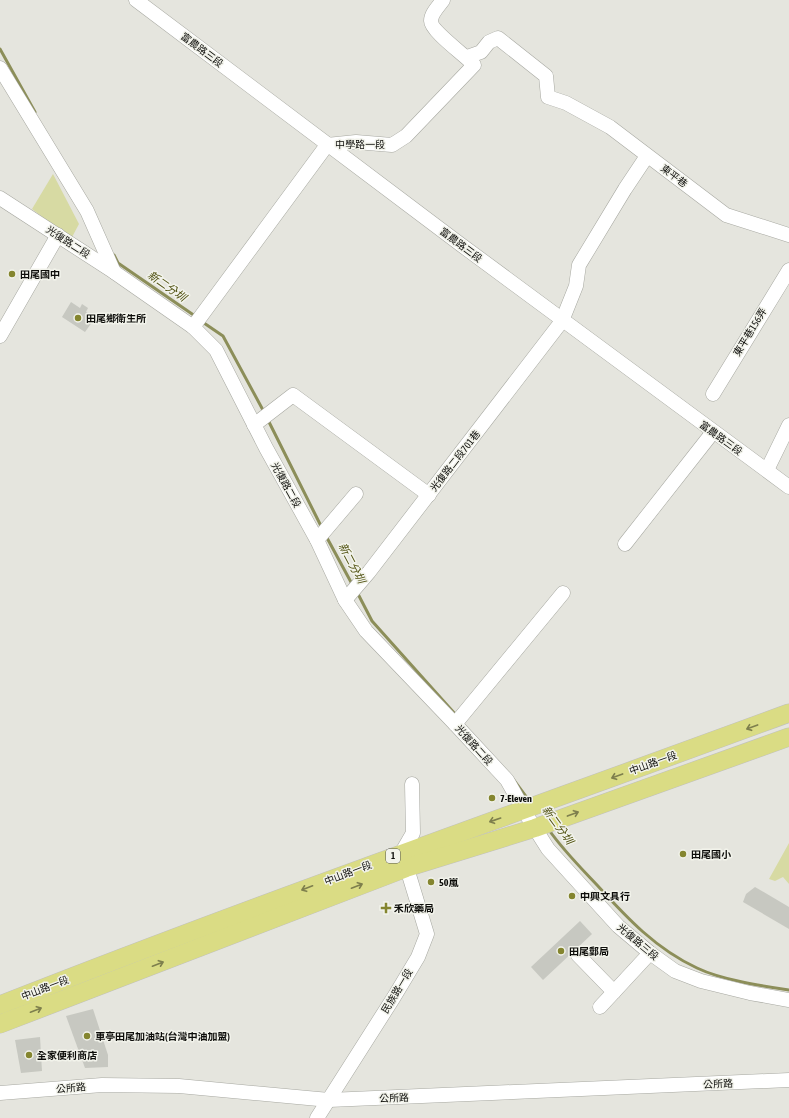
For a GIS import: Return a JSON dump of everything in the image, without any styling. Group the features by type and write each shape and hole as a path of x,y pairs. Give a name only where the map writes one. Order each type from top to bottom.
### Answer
{"main road":[{"name":"中山路一段","path":"529,819 789,713"},
{"name":"中山路一段","path":"0,1005 404,860 789,737"},
{"name":"中山路一段","path":"0,1024 404,860"}],"street":[{"name":"富農路三段","path":"136,0 327,145 789,487"},
{"path":"443,0 434,11 431,21 432,26 451,46 467,57"},
{"name":"東平巷","path":"467,57 481,52 490,42 498,38 546,76 548,97 566,103 610,127 726,215 789,235"},
{"name":"中學路一段","path":"193,327 327,145 356,142 392,145 406,136 474,65 467,57"},
{"path":"0,68 87,211 114,272"},
{"name":"光復路二段701巷","path":"346,600 562,320 576,286 579,265 647,156"},
{"name":"光復路二段","path":"0,198 114,272 193,327 216,350 254,425 317,540 346,600 366,631 507,780 529,819"},
{"path":"0,336 58,235"},
{"name":"東平巷156弄","path":"713,394 789,270"},
{"path":"254,425 293,395 428,495"},
{"path":"767,470 789,425"},
{"path":"625,544 713,432"},
{"path":"317,540 356,494"},
{"path":"455,724 564,593"},
{"path":"404,860 413,832 412,784"},
{"name":"光復路三段","path":"529,819 548,849 582,887 618,926 650,953 675,970 701,980 750,993 789,1000"},
{"name":"民族路一段","path":"317,1118 414,964 427,934 404,860"},
{"path":"600,1007 650,953"},
{"path":"578,955 614,992"},
{"name":"公所路","path":"0,1093 102,1085 179,1086 328,1100 789,1080"}],"green space":[{"path":"53,174 79,224 71,239 32,209"},
{"path":"789,843 789,884 783,877 775,881 769,879"}],"building":[{"name":"田尾鄉衛生所","path":"71,302 80,308 82,304 88,308 86,312 95,318 85,332 62,317"},
{"path":"755,887 789,907 789,929 743,902 746,894"},
{"name":"田尾郵局","path":"580,921 592,934 543,980 531,967"},
{"name":"車亭田尾加油站(台灣中油加盟)","path":"93,1009 108,1055 108,1067 85,1068 66,1016"},
{"name":"全家便利商店","path":"40,1037 42,1071 21,1073 15,1040"}],"waterway":[{"name":"新二分圳","path":"0,49 35,112"},
{"name":"新二分圳","path":"114,255 118,263 195,316"},
{"name":"新二分圳","path":"201,321 223,336 264,412"},
{"name":"新二分圳","path":"268,420 322,528"},
{"name":"新二分圳","path":"326,536 352,584"},
{"name":"新二分圳","path":"357,592 372,621 456,715"},
{"name":"新二分圳","path":"513,779 530,802"},
{"name":"新二分圳","path":"549,830 572,858 631,921 668,952 697,968 718,976 767,987 789,990"}],"place":[{"name":"田尾國中","path":"12,274"},
{"name":"田尾鄉衛生所","path":"78,318"},
{"name":"7-Eleven","path":"492,798"},
{"name":"田尾國小","path":"683,854"},
{"name":"50嵐","path":"431,882"},
{"name":"中興文具行","path":"572,896"},
{"name":"禾欣藥局","path":"386,908"},
{"name":"田尾郵局","path":"561,951"},
{"name":"車亭田尾加油站(台灣中油加盟)","path":"87,1036"},
{"name":"全家便利商店","path":"29,1055"}]}
